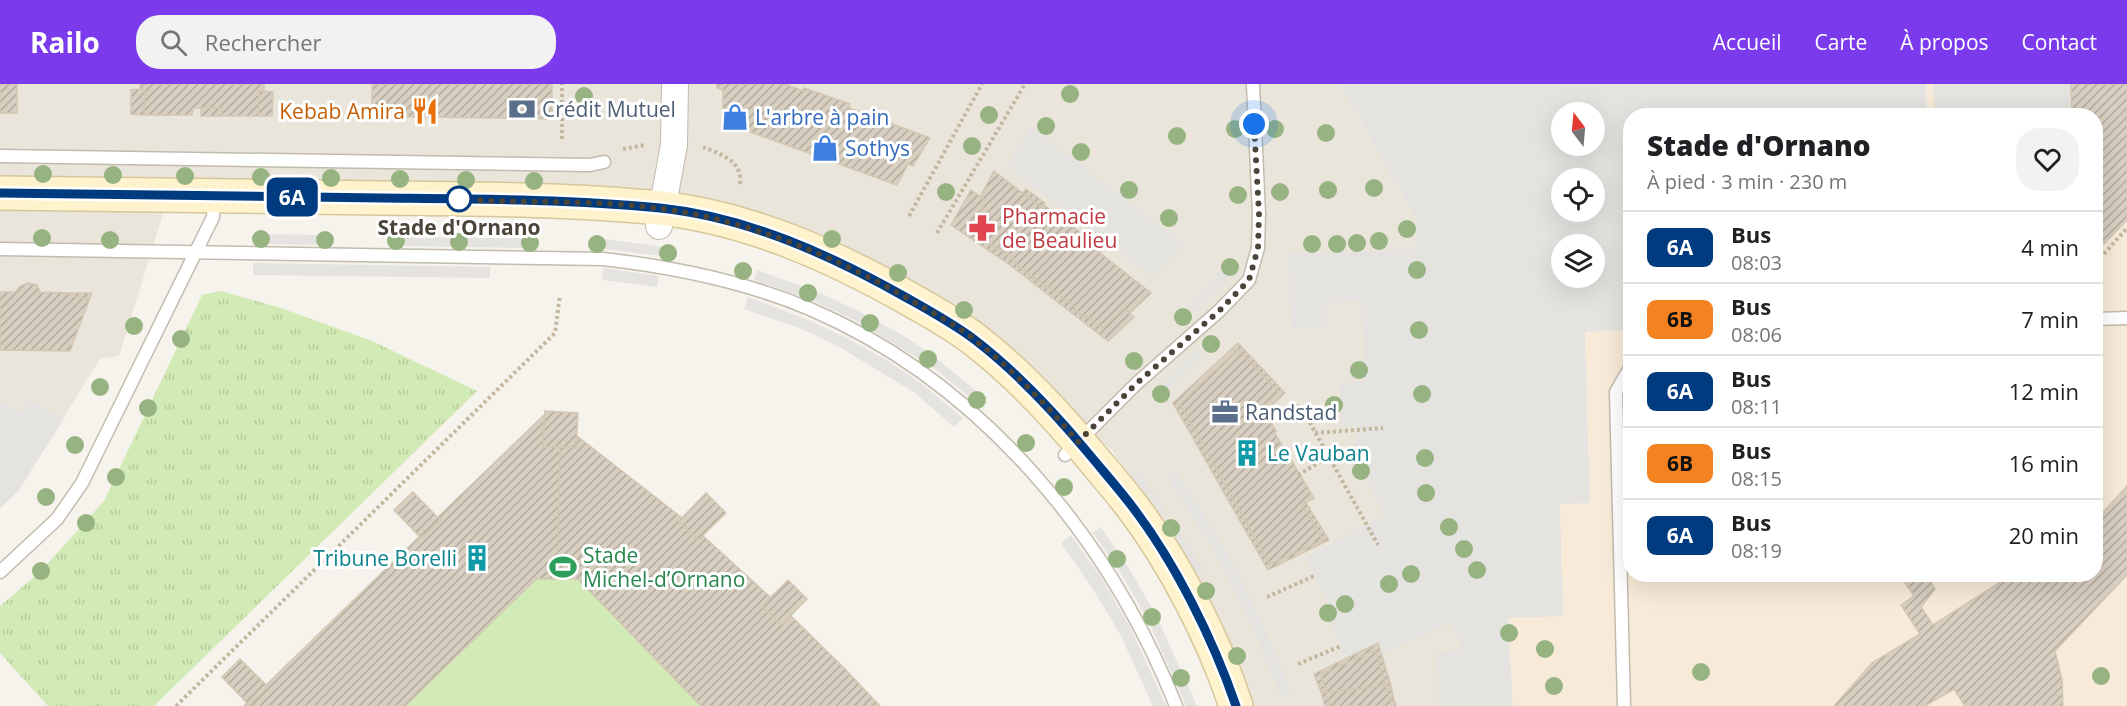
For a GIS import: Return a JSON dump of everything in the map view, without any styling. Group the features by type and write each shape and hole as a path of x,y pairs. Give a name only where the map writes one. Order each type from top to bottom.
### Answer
{"street":[{"path":"661,217 674,145 675,84"},
{"path":"0,193 214,206"},
{"path":"0,213 214,206 551,201 661,217 702,216 768,233 824,255 884,285 974,339 1019,377 1072,448 1144,566 1187,642 1212,706"},
{"path":"1072,448 1133,507 1161,549 1216,654 1236,706"}],"lane":[{"path":"1072,448 1136,384 1219,311 1249,280 1258,248 1259,214 1252,84"},
{"path":"0,156 590,165 604,162"},
{"path":"0,572 57,519 82,483 194,253 214,206"},
{"path":"0,249 603,259 660,266 718,278 810,310 851,329 928,376 1015,453 1050,493 1112,577 1140,624 1176,706"},
{"path":"2103,319 2127,318"},
{"path":"1623,380 1616,392 1624,706"}],"path":[{"path":"561,139 562,84"},
{"path":"909,216 982,84"},
{"path":"937,233 1025,84"},
{"path":"622,149 653,144"},
{"path":"695,144 728,159 740,172 740,187"},
{"path":"2103,255 2127,228"},
{"path":"176,706 555,333 560,295"},
{"path":"1270,421 1300,405 1378,545"},
{"path":"1315,433 1383,428"},
{"path":"1298,475 1328,457"},
{"path":"1267,597 1314,576"},
{"path":"1298,664 1341,646"}],"shaded area":[{"path":"0,84 1340,84 1415,218 1426,493 1513,706 1249,706 1221,619 1111,449 974,347 706,212 165,208 119,356 100,359 18,491 0,508"},
{"path":"1340,84 1926,84 1927,108 1623,108 1623,330 1585,332 1590,503 1560,504 1563,616 1508,618 1513,706 1439,706 1437,653 1463,650 1451,623 1381,654 1378,644 1345,659 1328,613 1332,610 1304,557 1385,515 1369,485 1368,462 1357,462 1355,426 1342,427 1339,383 1366,381 1361,301 1326,303 1327,327 1291,328 1288,254 1416,249 1415,218"},
{"path":"1926,84 2127,84 2127,706 1513,706 1508,617 1563,615 1560,503 1590,502 1585,332 1623,330 1623,582 2103,582 2103,108 1928,108"},
{"path":"1933,84 2071,84 2072,108 1935,108"},
{"path":"1030,126 1187,246 1152,277 1007,167"},
{"path":"254,234 331,235 330,245 254,244"},
{"path":"405,237 525,238 525,248 405,246"},
{"path":"605,239 663,247 662,256 604,249"},
{"path":"253,263 490,267 490,278 253,275"},
{"path":"603,268 659,276 657,287 602,280"},
{"path":"757,270 818,292 904,336 940,361 976,391 970,398 934,368 856,321 814,301 754,280"},
{"path":"1222,270 1228,277 1193,312 1186,306"},
{"path":"748,297 806,319 888,361 922,384 963,418 954,427 915,393 841,348 802,329 744,309"},
{"path":"1198,347 1204,354 1168,389 1162,383"},
{"path":"29,399 63,420 18,491 0,508 0,401 20,413"},
{"path":"1138,470 1166,511 1159,516 1130,475"},
{"path":"1175,470 1217,534 1238,572 1292,693 1281,697 1257,637 1229,579 1167,477"},
{"path":"1101,527 1156,615 1197,706 1186,706 1148,620 1120,572 1093,533"},
{"path":"1177,528 1205,569 1197,574 1170,533"},
{"path":"1071,535 1104,582 1131,629 1166,706 1153,706 1120,634 1093,589 1061,543"}],"green space":[{"path":"221,291 281,308 372,341 477,391 154,706 48,706 0,653 0,606 41,571 104,501 202,295"},
{"name":"Stade Michel-d’Ornano","path":"545,411 578,413 577,436 682,517 706,493 726,513 703,536 770,597 788,580 807,599 791,617 880,706 244,706 247,703 222,677 240,659 267,685 419,537 394,510 413,492 438,517 544,416"}],"building":[{"path":"0,84 17,84 17,113 0,113"},
{"path":"140,84 264,84 264,91 259,91 259,116 222,116 222,108 193,108 192,115 144,115 145,90 140,89"},
{"path":"372,84 552,84 552,119 372,116"},
{"path":"717,84 785,84 803,91 804,88 850,104 849,108 930,138 913,166 908,164 897,185 723,122 723,90 717,88"},
{"path":"2071,84 2127,84 2127,220 2103,245 2103,108 2072,108"},
{"path":"131,90 145,90 144,115 131,114"},
{"path":"259,91 273,92 272,116 259,116"},
{"path":"201,108 222,108 222,116 201,116"},
{"path":"994,171 1042,208 1044,205 1084,235 1081,238 1151,293 1130,313 1124,309 1103,328 1087,316 1085,318 1074,309 1075,307 1012,261 1014,259 985,241 987,238 972,227 986,201 980,197"},
{"path":"1026,189 1045,203 1042,208 1023,193"},
{"path":"971,190 986,201 972,227 987,238 985,241 1014,259 1012,261 1075,307 1074,309 1085,318 1087,316 1103,328 1124,309 1134,317 1108,341 1010,265 951,225"},
{"path":"1085,234 1103,249 1100,253 1081,238"},
{"path":"28,283 37,285 40,292 68,293 89,300 70,351 0,350 0,292 16,292 20,286"},
{"path":"65,293 92,293 89,300"},
{"path":"1238,343 1285,393 1265,411 1262,407 1278,392 1238,349 1180,404 1270,564 1323,540 1302,505 1306,503 1329,540 1268,570 1173,403"},
{"name":"Le Vauban","path":"1238,349 1278,392 1262,407 1276,431 1274,432 1314,498 1302,505 1323,540 1270,564 1180,404"},
{"path":"545,411 578,413 576,448 543,447"},
{"name":"Tribune Borelli","path":"544,415 543,447 560,447 557,579 536,579 405,706 244,706 247,703 249,705 268,687 266,685 419,537 421,538 440,520 438,517"},
{"path":"577,436 682,518 679,521 698,540 703,536 771,598 762,606 781,625 791,616 880,706 701,706 578,579 557,579 560,447 576,448"},
{"path":"2127,486 2127,575 2055,651 2062,680 2063,706 1965,706 1954,689 1925,706 1834,706 1872,663 1920,634 1901,605 1914,596 1904,582 1931,582 1935,589 1921,607 1933,625 2000,582 2103,582 2103,512"},
{"path":"413,492 440,520 421,538 394,510"},
{"path":"706,493 726,513 698,540 679,521"},
{"path":"788,580 807,599 781,625 762,606"},
{"path":"1378,643 1391,686 1386,686 1375,650 1321,675 1326,692 1321,692 1314,674"},
{"path":"1375,650 1386,686 1326,692 1321,675"},
{"path":"240,659 268,687 249,705 222,677"},
{"path":"1386,686 1391,686 1394,700 1390,701"},
{"path":"1386,686 1390,701 1394,700 1396,706 1330,706 1326,692"},
{"path":"1321,692 1326,692 1330,706 1325,706"}],"bus line":[{"name":"6A","path":"0,193 551,201 662,208 768,233 824,255 884,285 974,339 1019,377 1065,427 1133,507 1161,549 1216,654 1236,706"}],"place":[{"name":"Crédit Mutuel","path":"522,109"},
{"name":"Kebab Amira","path":"425,111"},
{"name":"L'arbre à pain","path":"735,117"},
{"name":"Sothys","path":"825,148"},
{"name":"Stade d'Ornano","path":"459,199"},
{"name":"Pharmacie de Beaulieu","path":"982,228"},
{"name":"Randstad","path":"1225,412"},
{"name":"Le Vauban","path":"1247,453"},
{"name":"Tribune Borelli","path":"477,558"},
{"name":"Stade Michel-d’Ornano","path":"563,567"}],"route":[{"path":"459,199 551,201 662,208 768,233 824,255 884,285 974,339 1019,377 1078,442 1136,384 1219,311 1249,280 1258,248 1259,214 1254,124"}]}
